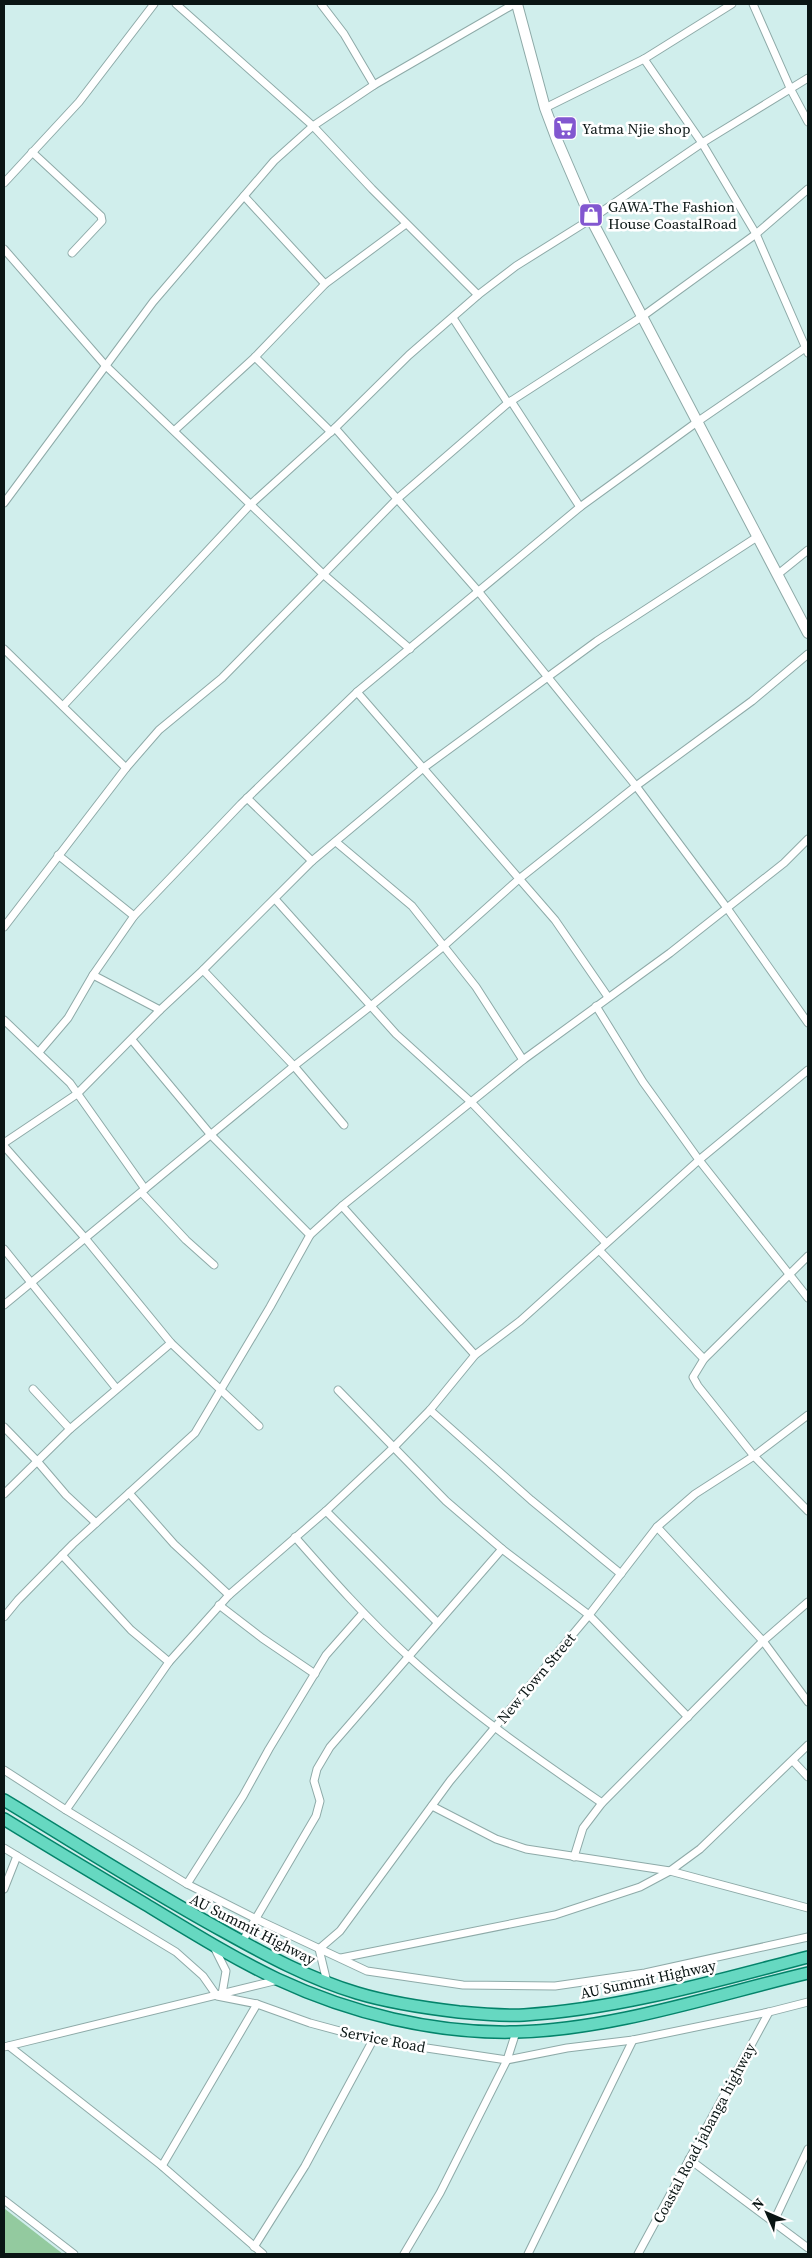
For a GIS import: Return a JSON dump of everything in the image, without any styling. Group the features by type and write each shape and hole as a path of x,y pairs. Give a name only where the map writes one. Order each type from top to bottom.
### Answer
{"main road":[{"name":"AU Summit Highway","path":"4,1800 178,1906 266,1956 327,1982 385,2000 430,2009 478,2014 522,2015 568,2011 628,2000 808,1957"},
{"name":"AU Summit Highway","path":"4,1819 213,1944 278,1980 320,1997 382,2016 428,2025 478,2031 516,2032 570,2027 628,2016 808,1973"}],"street":[{"path":"4,183 79,102 154,4"},
{"path":"176,4 313,126 406,224 478,295"},
{"path":"321,4 344,34 374,86"},
{"path":"4,503 153,302 274,161 313,126 374,86 516,4 545,108 560,149 591,219 808,632"},
{"path":"545,108 644,59 732,4"},
{"path":"753,4 791,90 808,122"},
{"path":"39,1052 68,1018 93,975 134,916 247,798 357,692 580,507 697,422 807,349 756,234 702,142 644,59"},
{"path":"63,706 250,506 333,430 409,355 478,295 516,266 591,219 702,142 808,78"},
{"path":"32,152 101,216 102,221 72,253"},
{"path":"4,927 126,768 159,730 222,678 397,499 510,402 643,316 756,234 808,189"},
{"path":"244,196 325,284"},
{"path":"174,430 255,357 325,284 406,224"},
{"path":"4,249 105,365 323,574 410,649"},
{"path":"453,318 580,507"},
{"path":"255,357 333,430 478,591 636,786 727,908 808,1023"},
{"path":"4,1143 77,1094 312,861 422,769 651,604 757,537"},
{"path":"777,575 808,550"},
{"path":"4,649 126,768"},
{"path":"4,1305 294,1066 445,945 519,879 636,786 752,702 808,654"},
{"path":"357,692 561,928 608,997"},
{"path":"247,798 312,861"},
{"path":"4,1618 18,1600 62,1555 195,1432 270,1307 310,1235 342,1206 523,1060 670,953 784,863 808,839"},
{"path":"336,842 412,906 445,945 476,987 523,1060"},
{"path":"58,855 134,916"},
{"path":"275,899 396,1034 471,1102 606,1243"},
{"path":"203,970 294,1066 344,1126"},
{"path":"93,975 160,1010"},
{"path":"596,1006 643,1082 699,1160 808,1298"},
{"path":"4,1020 70,1083 143,1191 186,1240 214,1265"},
{"path":"132,1040 211,1135 310,1235"},
{"path":"66,1810 169,1662 228,1595 326,1511 394,1447 430,1410 475,1355 520,1321 699,1160 808,1070"},
{"path":"4,1146 85,1238 171,1343 259,1426"},
{"path":"342,1206 475,1355"},
{"path":"4,1249 116,1388"},
{"path":"599,1250 704,1359"},
{"path":"808,1256 704,1359 693,1377 698,1386 754,1456 808,1511"},
{"path":"4,1494 70,1429 171,1343"},
{"path":"33,1389 70,1429"},
{"path":"338,1390 446,1501 502,1549 589,1615 688,1717"},
{"path":"430,1410 531,1500 621,1574"},
{"name":"New Town Street","path":"319,1949 340,1931 432,1806 494,1728 589,1615 657,1527 695,1494 754,1456 808,1415"},
{"path":"4,1427 66,1495 96,1523"},
{"path":"129,1493 174,1544 228,1595"},
{"path":"326,1511 437,1622"},
{"path":"657,1527 763,1641 808,1702"},
{"path":"294,1537 363,1613 408,1656 494,1728 602,1803"},
{"path":"242,1942 316,1816 320,1801 314,1781 317,1769 330,1747 502,1549"},
{"path":"62,1555 131,1630 169,1662"},
{"path":"574,1857 583,1828 602,1803 763,1641 808,1602"},
{"path":"219,1605 262,1638 315,1674"},
{"path":"187,1884 243,1796 326,1655 363,1613"},
{"path":"341,1958 555,1915 640,1887 670,1871 700,1849 808,1745"},
{"path":"793,1761 808,1777"},
{"path":"4,1770 187,1884 367,1972 453,1983 555,1986 645,1973 808,1938"},
{"path":"432,1806 496,1839 526,1849 670,1871 808,1908"},
{"path":"4,1848 176,1952 219,1995"},
{"path":"4,1889 17,1856"},
{"path":"213,1944 226,1971 219,1995"},
{"path":"319,1949 327,1982"},
{"path":"6,2047 278,1980"},
{"name":"Service Road","path":"219,1995 257,2004 310,2023 373,2040 506,2060 568,2048 633,2040 808,2002"},
{"path":"162,2166 257,2004"},
{"name":"Coastal Road jabanga highway","path":"638,2254 769,2012"},
{"path":"404,2254 440,2193 506,2060 516,2032"},
{"path":"254,2247 305,2166 373,2040"},
{"path":"528,2254 633,2040"},
{"path":"6,2047 162,2166 263,2254"},
{"path":"774,2221 808,2149"},
{"path":"690,2159 808,2248"},
{"path":"4,2200 74,2254"}],"green space":[{"path":"5,2209 63,2254 4,2254"}],"place":[{"name":"Yatma Njie shop","path":"565,128"},
{"name":"GAWA-The Fashion House CoastalRoad","path":"591,215"}]}
